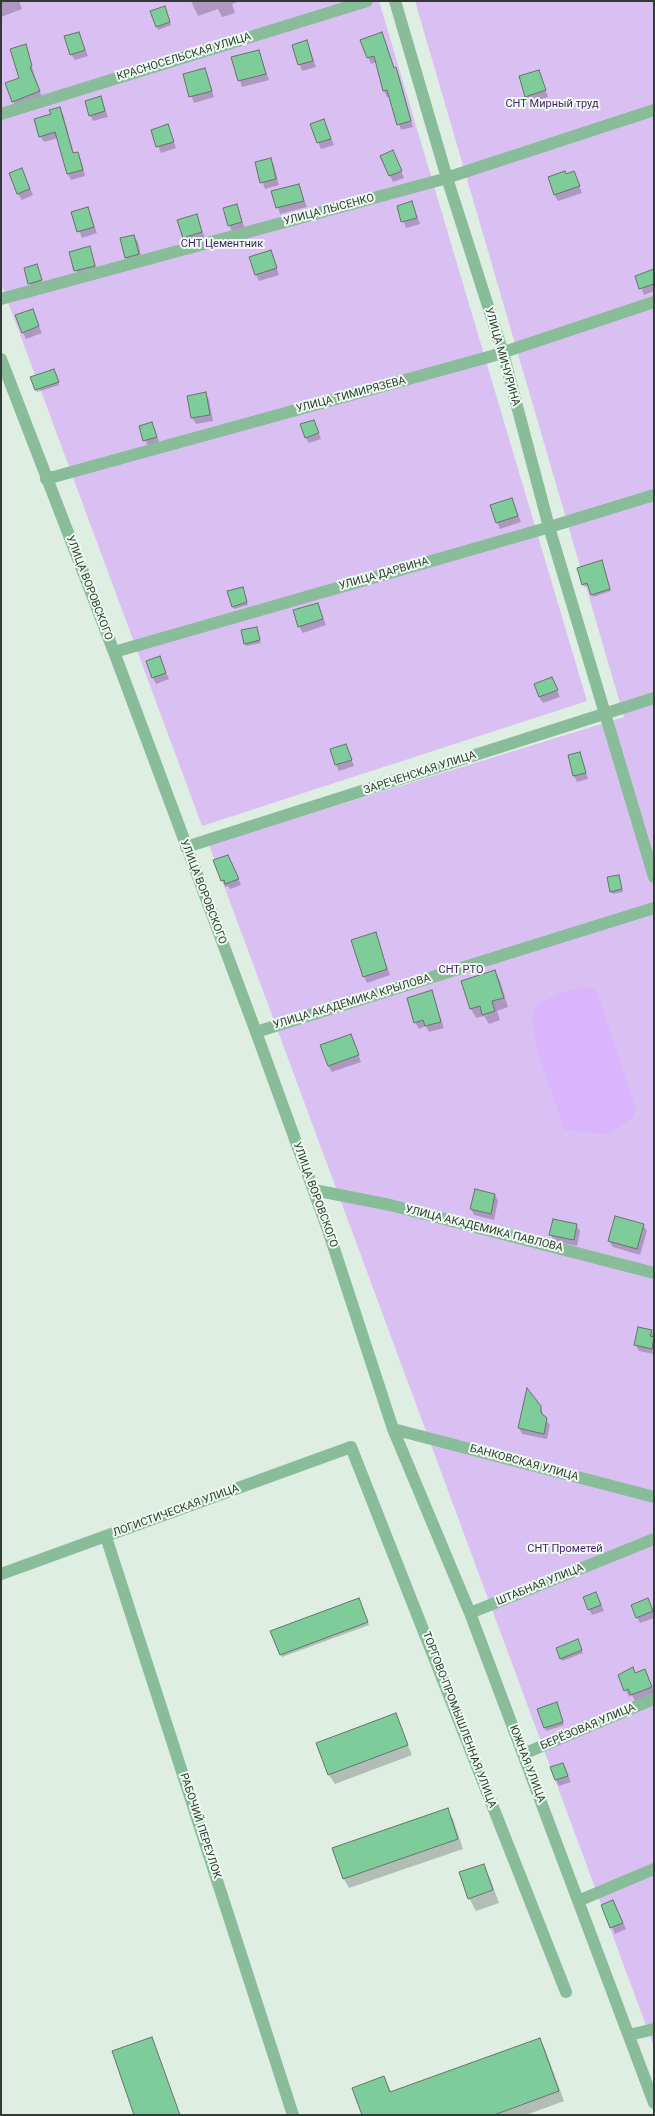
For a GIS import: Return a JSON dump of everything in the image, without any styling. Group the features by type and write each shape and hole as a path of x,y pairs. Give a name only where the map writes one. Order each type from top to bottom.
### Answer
{"street":[{"name":"КРАСНОСЕЛЬСКАЯ УЛИЦА","path":"1,114 367,1"},
{"name":"УЛИЦА МИЧУРИНА","path":"395,1 447,178 503,352 549,527 654,877"},
{"name":"УЛИЦА ЛЫСЕНКО","path":"1,299 447,178 654,110"},
{"name":"УЛИЦА ТИМИРЯЗЕВА","path":"46,479 503,352 654,302"},
{"name":"УЛИЦА ВОРОВСКОГО","path":"1,359 114,652 314,1190 393,1429"},
{"name":"УЛИЦА ДАРВИНА","path":"114,652 549,527 654,494"},
{"name":"ЗАРЕЧЕНСКАЯ УЛИЦА","path":"186,847 654,698"},
{"name":"УЛИЦА АКАДЕМИКА КРЫЛОВА","path":"256,1032 654,908"},
{"name":"УЛИЦА АКАДЕМИКА ПАВЛОВА","path":"314,1190 390,1205 654,1273"},
{"name":"БАНКОВСКАЯ УЛИЦА","path":"393,1429 654,1497"},
{"name":"ЮЖНАЯ УЛИЦА","path":"393,1429 470,1613 654,2103"},
{"name":"ЛОГИСТИЧЕСКАЯ УЛИЦА","path":"1,1574 351,1447"},
{"name":"ТОРГОВО-ПРОМЫШЛЕННАЯ УЛИЦА","path":"351,1447 566,1992"},
{"name":"РАБОЧИЙ ПЕРЕУЛОК","path":"106,1537 293,2115"},
{"name":"ШТАБНАЯ УЛИЦА","path":"470,1613 654,1539"},
{"name":"БЕРЁЗОВАЯ УЛИЦА","path":"523,1754 654,1699"},
{"path":"578,1901 654,1869"},
{"path":"629,2035 654,2029"}],"green space":[{"name":"СНТ Цементник","path":"1,1 379,1 587,701 202,826 1,283"},
{"path":"415,1 654,1 654,2047 209,845 624,717"}],"shaded area":[{"path":"584,986 597,991 636,1110 632,1118 607,1134 565,1130 538,1053 532,1017 538,1004 561,993"}],"building":[{"path":"165,6 170,22 156,27 150,11"},
{"path":"79,32 85,50 70,55 64,36"},
{"path":"382,32 394,68 396,67 411,121 397,125 387,90 383,91 374,56 367,58 360,40"},
{"path":"307,40 313,61 298,65 292,45"},
{"path":"26,44 32,66 30,67 40,91 12,102 5,83 19,78 10,49"},
{"path":"259,50 266,74 238,81 231,57"},
{"path":"205,68 212,91 189,97 183,74"},
{"path":"539,70 546,90 525,97 519,76"},
{"path":"101,96 105,111 89,116 85,101"},
{"path":"60,107 73,153 78,152 83,170 67,174 55,132 39,137 34,119 51,114 49,110"},
{"path":"324,119 331,139 317,143 310,124"},
{"path":"168,124 174,142 156,147 151,130"},
{"path":"393,150 402,171 389,176 380,156"},
{"path":"271,158 276,179 260,183 255,162"},
{"path":"22,168 30,189 17,194 9,173"},
{"path":"565,171 566,174 574,171 580,186 554,195 548,177"},
{"path":"299,184 304,201 276,208 271,191"},
{"path":"412,201 417,218 401,222 397,206"},
{"path":"237,204 242,222 228,226 223,208"},
{"path":"88,207 94,227 77,232 71,212"},
{"path":"197,214 202,232 183,238 177,220"},
{"path":"134,235 139,254 125,258 120,238"},
{"path":"90,246 95,266 74,271 69,252"},
{"path":"271,250 277,268 255,275 249,257"},
{"path":"37,264 42,280 28,284 24,268"},
{"path":"654,269 654,284 639,289 635,276"},
{"path":"33,309 39,326 22,333 15,315"},
{"path":"54,369 59,382 35,390 30,377"},
{"path":"206,392 210,415 191,418 187,396"},
{"path":"314,420 319,433 305,438 300,424"},
{"path":"152,422 157,437 143,441 139,426"},
{"path":"512,498 518,516 496,523 490,505"},
{"path":"602,560 610,589 591,595 587,583 582,585 577,568"},
{"path":"243,587 247,602 232,607 227,591"},
{"path":"318,603 323,619 298,627 293,610"},
{"path":"257,627 260,640 244,644 241,630"},
{"path":"160,656 166,673 152,678 146,661"},
{"path":"552,677 558,690 539,697 534,684"},
{"path":"346,744 352,760 335,765 330,749"},
{"path":"580,752 586,773 573,776 568,755"},
{"path":"228,855 239,879 225,884 224,880 221,881 213,860"},
{"path":"619,875 622,889 610,892 607,877"},
{"path":"376,932 387,969 363,977 351,940"},
{"path":"495,970 504,998 492,1001 495,1011 482,1015 480,1006 470,1009 461,981"},
{"path":"432,990 441,1022 425,1026 423,1020 414,1023 407,998"},
{"path":"351,1034 359,1055 328,1066 320,1045"},
{"path":"475,1189 495,1194 491,1214 470,1209"},
{"path":"615,1216 644,1224 637,1249 608,1241"},
{"path":"553,1219 577,1224 574,1240 549,1235"},
{"path":"638,1327 652,1330 650,1336 654,1337 652,1349 634,1345"},
{"path":"527,1388 541,1406 541,1413 547,1418 544,1434 518,1428"},
{"path":"596,1592 601,1605 588,1610 583,1597"},
{"path":"359,1598 368,1622 280,1655 270,1631"},
{"path":"648,1598 653,1611 636,1618 631,1605"},
{"path":"578,1639 582,1650 560,1659 556,1648"},
{"path":"633,1667 635,1673 645,1669 652,1687 631,1695 628,1689 624,1691 618,1675"},
{"path":"557,1702 563,1722 544,1728 537,1709"},
{"path":"396,1713 408,1745 328,1775 316,1743"},
{"path":"563,1763 568,1776 555,1780 550,1767"},
{"path":"448,1808 458,1839 343,1879 332,1848"},
{"path":"484,1864 493,1890 468,1899 459,1872"},
{"path":"613,1900 623,1923 610,1928 601,1905"},
{"path":"152,2037 180,2115 134,2115 112,2051"},
{"path":"540,2038 559,2091 494,2115 362,2115 352,2088 384,2076 390,2092"}],"park label":[{"name":"СНТ Мирный труд","path":"552,104"},
{"name":"СНТ РТО","path":"461,970"},
{"name":"СНТ Прометей","path":"565,1549"}]}
